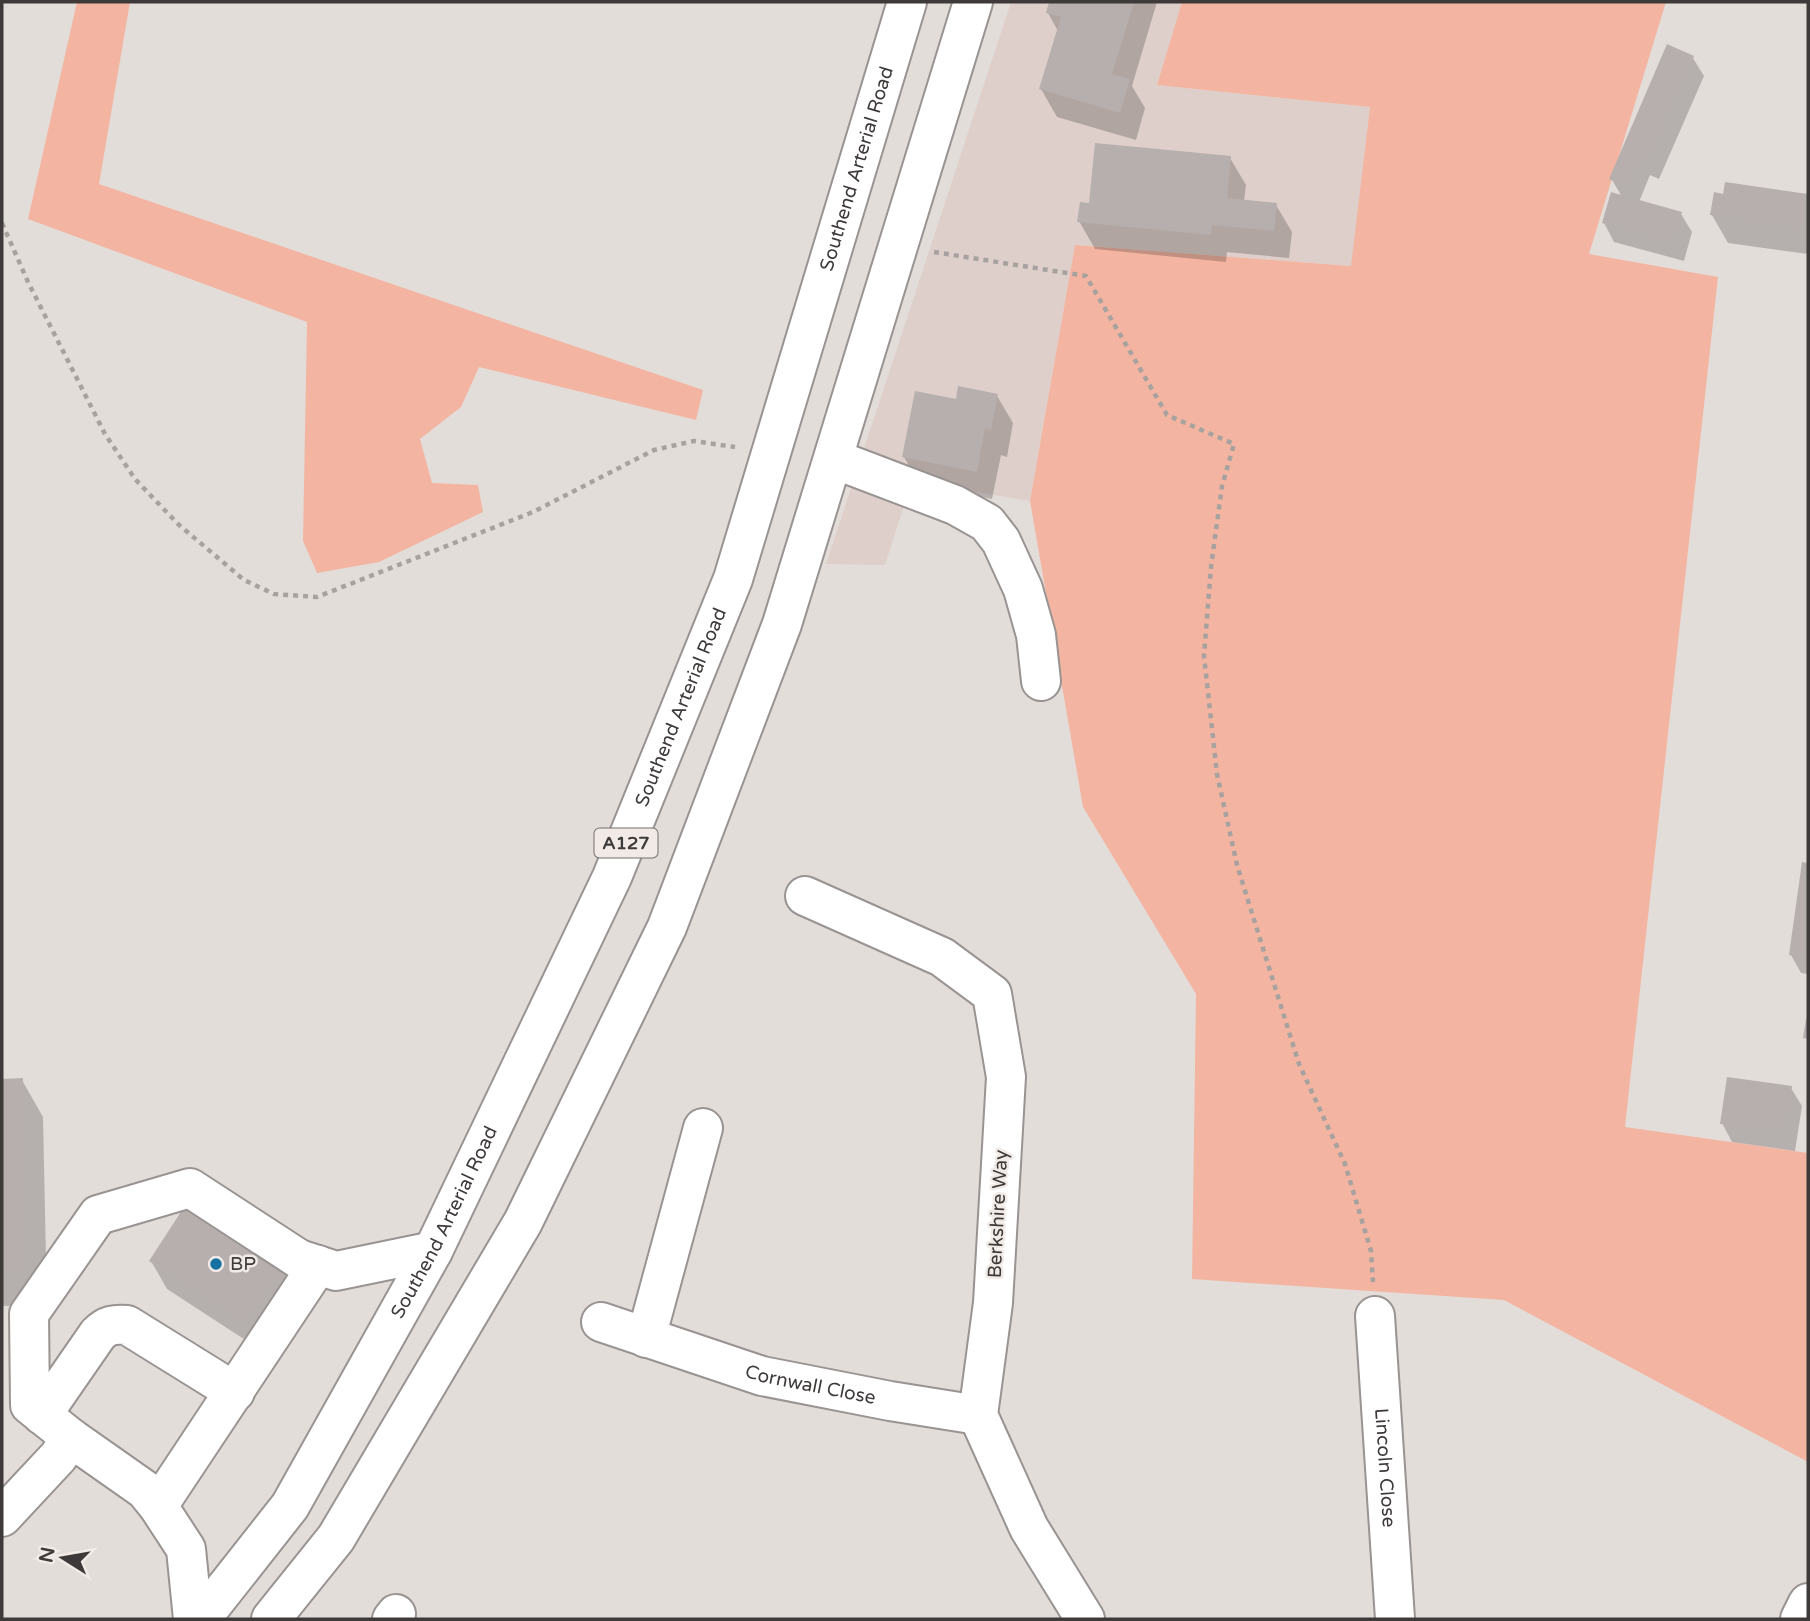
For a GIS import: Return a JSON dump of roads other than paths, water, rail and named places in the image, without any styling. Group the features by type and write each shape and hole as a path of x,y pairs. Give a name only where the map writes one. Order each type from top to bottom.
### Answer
{"main road":[{"name":"Southend Arterial Road","path":"201,1619 290,1506 433,1251 612,877 733,579 907,2"},
{"path":"271,1619 336,1538 523,1222 667,927 782,624 973,2"},
{"path":"834,459 956,505 987,523 1001,541 1023,589 1036,635 1041,681"},
{"name":"Berkshire Way","path":"805,896 942,957 992,994 1006,1077 993,1303 978,1415"},
{"path":"646,1338 703,1128"},
{"path":"193,1619 186,1549 158,1506 145,1490 30,1405 29,1314 98,1215 190,1188 299,1259 336,1271 433,1251"},
{"path":"158,1506 318,1265"},
{"name":"Lincoln Close","path":"1375,1316 1395,1619"},
{"name":"Cornwall Close","path":"601,1322 762,1376 978,1415"},
{"path":"2,1517 58,1457 57,1427 98,1334 106,1326 127,1325 235,1392"},
{"path":"978,1415 1029,1528 1085,1619"},
{"path":"1800,1619 1808,1603"}],"place":[{"name":"BP","path":"216,1264"}]}
